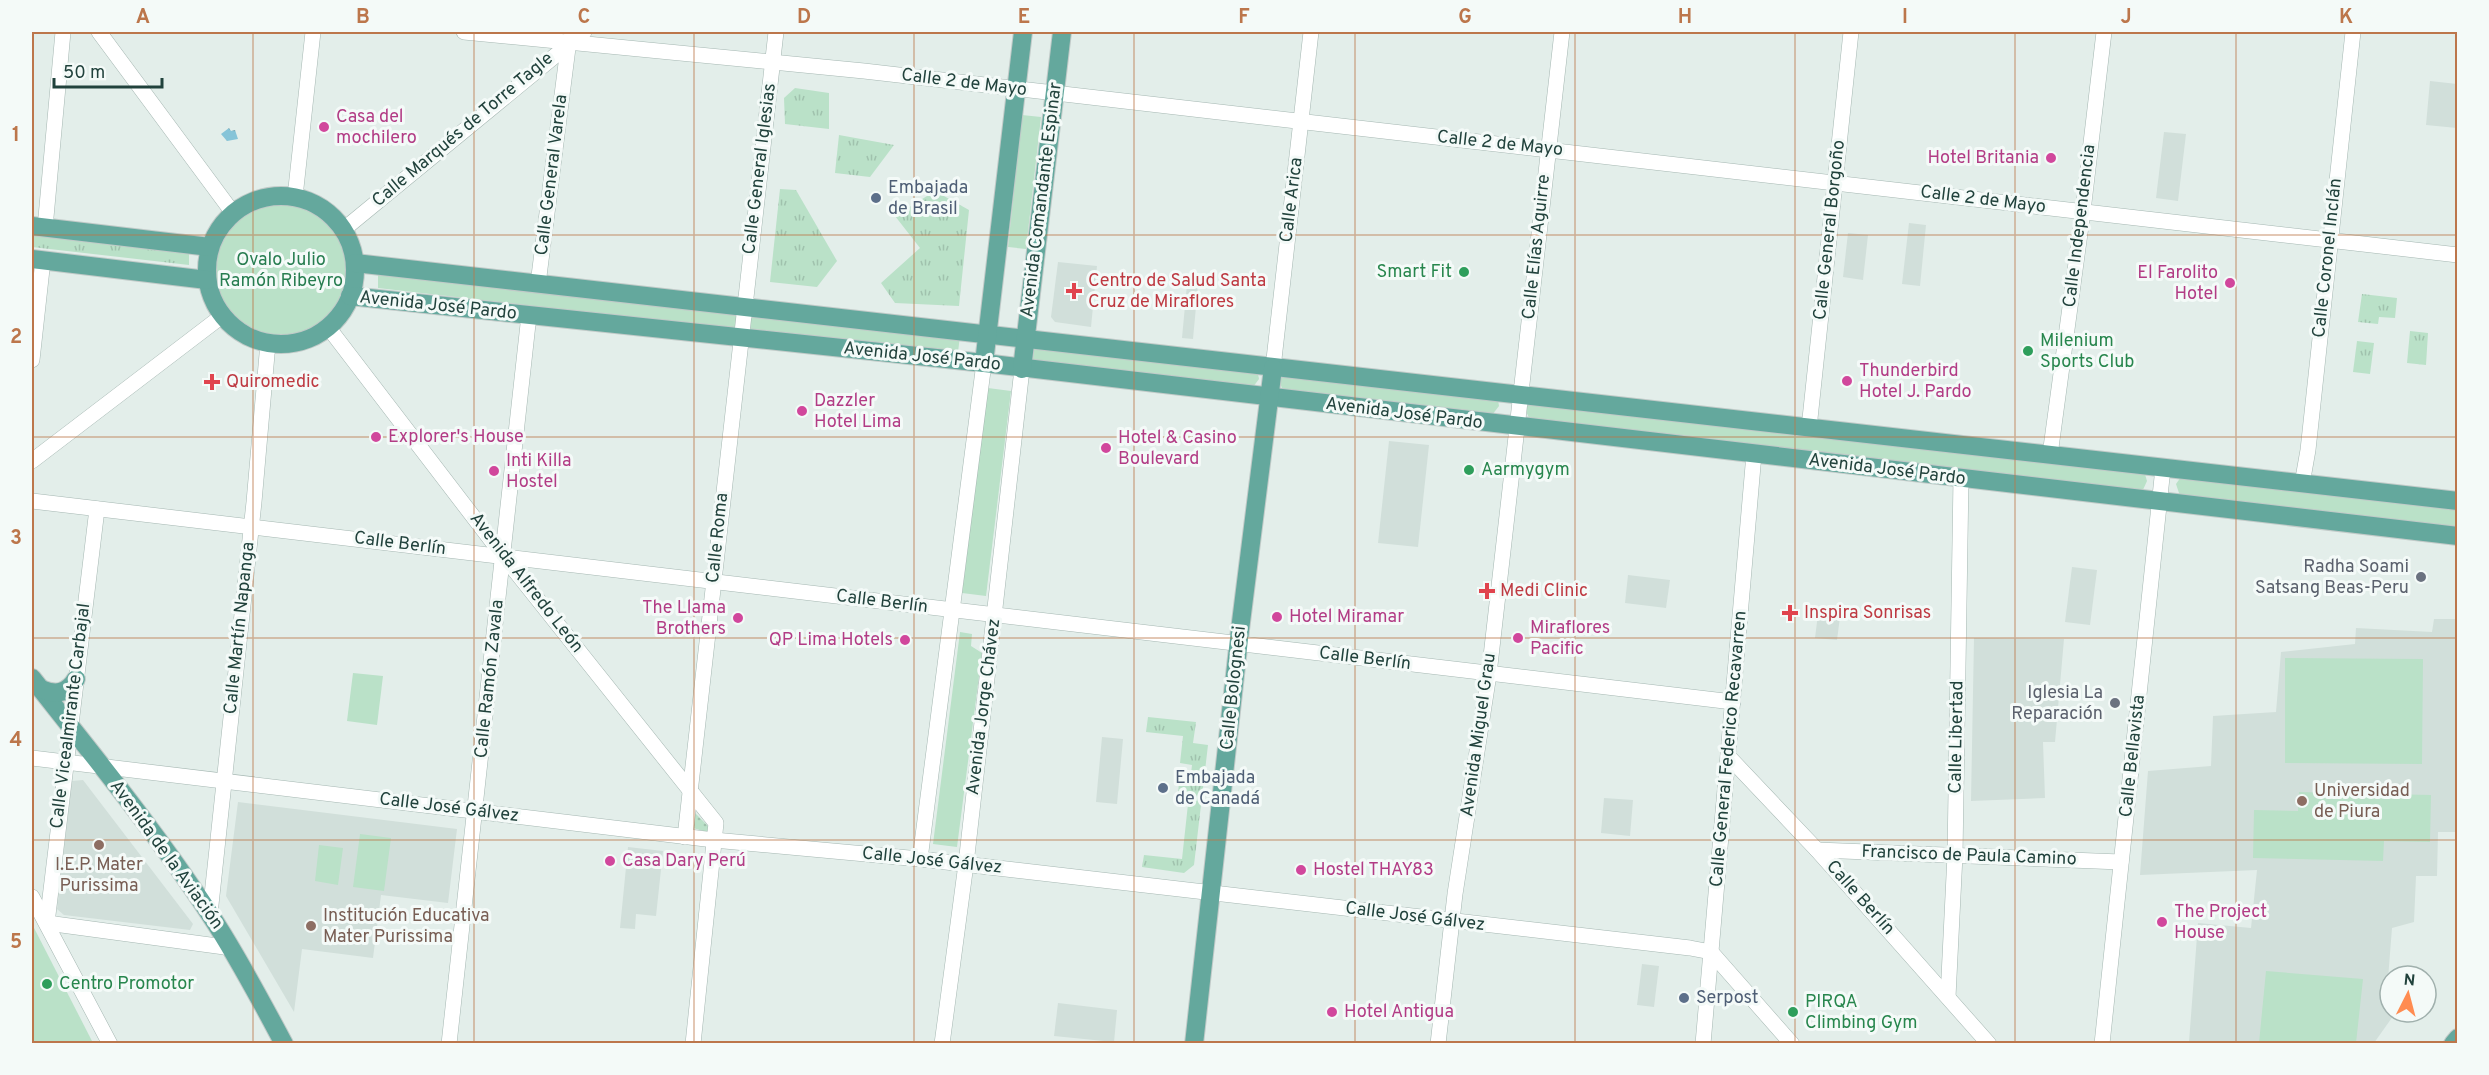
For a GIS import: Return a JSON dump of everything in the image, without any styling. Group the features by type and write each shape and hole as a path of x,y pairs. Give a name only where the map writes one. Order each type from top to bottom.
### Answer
{"main road":[{"name":"Avenida Comandante Espinar","path":"984,363 1023,32"},
{"name":"Avenida Comandante Espinar","path":"1022,369 1062,32"},
{"path":"295,197 319,206 332,216 343,230 352,249 355,278 350,296 341,313 328,327 317,335 298,342 268,343 243,334 222,316 212,299 207,280 206,263 210,247 219,229 233,213 244,205 264,198 295,197"},
{"path":"38,227 210,247"},
{"path":"37,260 207,280"},
{"name":"Avenida José Pardo","path":"355,262 987,336 2457,501"},
{"name":"Avenida José Pardo","path":"350,296 984,363 2457,536"},
{"name":"Calle Bolognesi","path":"1194,1044 1273,368"},
{"path":"36,683 59,693 69,688 76,679"},
{"name":"Avenida de la Aviación","path":"36,683 102,766 210,914 232,948 284,1044"},
{"path":"2453,1044 2457,1038"}],"street":[{"path":"38,227 63,32"},
{"path":"99,32 233,213"},
{"path":"295,197 313,32"},
{"name":"Calle 2 de Mayo","path":"464,32 542,40 570,37 772,63 864,71 2457,255"},
{"name":"Calle Marqués de Torre Tagle","path":"343,230 548,60 570,37 584,32"},
{"name":"Calle General Iglesias","path":"743,307 776,32"},
{"name":"Calle Arica","path":"1273,368 1311,32"},
{"name":"Calle Elías Aguirre","path":"1516,427 1562,32"},
{"name":"Calle General Borgoño","path":"1809,428 1851,32"},
{"name":"Calle Independencia","path":"2050,455 2083,212 2104,32"},
{"name":"Calle Coronel Inclán","path":"2302,484 2308,450 2353,32"},
{"name":"Calle General Varela","path":"538,284 570,37"},
{"path":"542,40 550,48 548,60"},
{"path":"32,360 37,260"},
{"name":"Calle Roma","path":"685,837 690,791 685,773 713,582 743,307"},
{"name":"Calle Ramón Zavala","path":"449,1044 529,315"},
{"path":"32,461 222,316"},
{"name":"Avenida Alfredo León","path":"328,327 504,557 685,773"},
{"name":"Calle Martín Napanga","path":"210,914 268,343"},
{"path":"920,859 984,363"},
{"name":"Avenida Jorge Chávez","path":"942,1044 966,864 1022,369"},
{"name":"Avenida Miguel Grau","path":"1438,1044 1452,921 1489,674 1516,427"},
{"name":"Calle General Federico Recavarren","path":"1703,1044 1754,454"},
{"name":"Calle Bellavista","path":"2102,1044 2163,468"},
{"name":"Calle Libertad","path":"1948,997 1955,855 1961,478"},
{"name":"Calle Berlín","path":"32,501 1733,702"},
{"name":"Calle Vicealmirante Carbajal","path":"47,922 97,509"},
{"name":"Calle Berlín","path":"1728,756 1817,850 1948,997 1983,1042"},
{"name":"Calle José Gálvez","path":"32,758 685,837 966,864 1711,952"},
{"path":"690,791 716,823 693,1044"},
{"name":"Francisco de Paula Camino","path":"1817,850 2121,862"},
{"path":"32,897 110,1044"},
{"path":"47,922 232,948"},
{"path":"1711,952 1792,1044"}],"shaded area":[{"path":"2430,81 2457,84 2457,128 2426,125"},
{"path":"2164,132 2186,134 2178,201 2156,198"},
{"path":"1909,223 1926,225 1920,286 1902,284"},
{"path":"1848,233 1868,235 1863,280 1843,277"},
{"name":"Centro de Salud Santa Cruz de Miraflores","path":"1058,262 1097,266 1091,327 1055,322 1051,317"},
{"path":"1187,284 1198,285 1193,339 1182,338"},
{"path":"1389,441 1429,445 1418,547 1378,543"},
{"path":"2072,567 2097,570 2090,625 2065,622"},
{"path":"1628,575 1670,580 1666,608 1625,603"},
{"path":"1818,614 1840,617 1837,640 1815,638"},
{"name":"Universidad de Piura","path":"2434,619 2457,619 2457,832 2438,832 2437,876 2416,876 2414,922 2392,928 2389,964 2378,964 2378,1024 2387,1024 2374,1043 2189,1042 2198,923 2251,928 2257,870 2140,875 2148,771 2211,766 2213,716 2276,712 2281,652 2355,644 2356,628 2432,632"},
{"path":"1974,638 2064,639 2055,742 2043,742 2045,798 1971,801"},
{"path":"1102,737 1123,739 1117,804 1096,802"},
{"name":"I.E.P. Mater Purissima","path":"83,780 193,924 190,930 64,915 57,909 72,781"},
{"path":"1604,798 1633,800 1630,836 1601,833"},
{"name":"Institución Educativa Mater Purissima","path":"238,802 457,829 448,903 381,895 373,958 302,949 294,1012 226,896"},
{"path":"628,847 663,851 656,916 636,914 635,929 620,928"},
{"path":"1642,964 1659,966 1654,1007 1637,1005"},
{"path":"1058,1003 1117,1010 1114,1042 1054,1036"}],"green space":[{"path":"795,88 829,93 829,129 785,124 784,98"},
{"path":"1022,115 1041,117 1026,249 1008,247"},
{"path":"839,135 894,145 870,177 835,173"},
{"path":"780,189 796,190 837,261 817,287 770,282"},
{"path":"935,191 969,210 959,306 895,303 881,283 920,248 895,216"},
{"name":"Ovalo Julio Ramón Ribeyro","path":"282,202 308,207 330,222 345,244 350,270 345,296 330,318 308,333 282,338 256,333 234,318 219,296 214,270 219,244 234,222 256,207"},
{"path":"32,226 189,244 189,265 32,247"},
{"path":"378,272 960,336 958,352 759,332 378,288"},
{"path":"2362,294 2397,298 2395,318 2379,317 2378,324 2358,322"},
{"path":"2410,331 2428,333 2426,365 2407,363"},
{"path":"2357,341 2374,343 2370,374 2353,372"},
{"path":"1034,347 1258,374 1259,379 1253,387 1037,363 1033,359"},
{"path":"1282,374 1498,400 1499,406 1492,415 1283,391 1279,380"},
{"path":"988,388 1011,391 986,596 962,593"},
{"path":"1528,403 2144,471 2147,481 2142,492 1530,420 1525,409"},
{"path":"2183,474 2457,506 2457,528 2180,496 2176,484"},
{"path":"960,632 972,634 971,646 982,653 957,847 933,844"},
{"path":"2285,658 2423,659 2422,764 2285,763"},
{"path":"353,673 383,676 377,725 347,721"},
{"path":"1148,717 1196,722 1193,743 1208,745 1194,865 1184,873 1142,867 1144,855 1182,859 1189,795 1178,794 1179,782 1190,782 1192,765 1180,763 1183,736 1146,732"},
{"path":"2299,792 2431,795 2430,842 2384,841 2383,861 2253,858 2254,810 2298,811"},
{"path":"694,812 710,828 707,832 693,828"},
{"path":"360,834 391,838 384,891 353,887"},
{"path":"319,845 343,848 338,885 315,881"},
{"name":"Centro Promotor","path":"32,924 93,1043 32,1043"},
{"path":"2266,971 2363,979 2356,1043 2259,1043"}],"water":[{"path":"229,128 231,131 235,130 238,139 227,141 221,134"}],"place":[{"name":"Casa del mochilero","path":"324,127"},
{"name":"Hotel Britania","path":"2051,158"},
{"name":"Embajada de Brasil","path":"876,198"},
{"name":"Smart Fit","path":"1464,272"},
{"name":"El Farolito Hotel","path":"2230,283"},
{"name":"Centro de Salud Santa Cruz de Miraflores","path":"1074,291"},
{"name":"Milenium Sports Club","path":"2028,351"},
{"name":"Thunderbird Hotel J. Pardo","path":"1847,381"},
{"name":"Quiromedic","path":"212,382"},
{"name":"Dazzler Hotel Lima","path":"802,411"},
{"name":"Explorer's House","path":"376,437"},
{"name":"Hotel & Casino Boulevard","path":"1106,448"},
{"name":"Aarmygym","path":"1469,470"},
{"name":"Inti Killa Hostel","path":"494,471"},
{"name":"Radha Soami Satsang Beas-Peru","path":"2421,577"},
{"name":"Medi Clinic","path":"1487,591"},
{"name":"Inspira Sonrisas","path":"1790,613"},
{"name":"Hotel Miramar","path":"1277,617"},
{"name":"The Llama Brothers","path":"738,618"},
{"name":"Miraflores Pacific","path":"1518,638"},
{"name":"QP Lima Hotels","path":"905,640"},
{"name":"Iglesia La Reparación","path":"2115,703"},
{"name":"Embajada de Canadá","path":"1163,788"},
{"name":"Universidad de Piura","path":"2302,801"},
{"name":"I.E.P. Mater Purissima","path":"99,845"},
{"name":"Casa Dary Perú","path":"610,861"},
{"name":"Hostel THAY83","path":"1301,870"},
{"name":"The Project House","path":"2162,922"},
{"name":"Institución Educativa Mater Purissima","path":"311,926"},
{"name":"Centro Promotor","path":"47,984"},
{"name":"Serpost","path":"1684,998"},
{"name":"Hotel Antigua","path":"1332,1012"},
{"name":"PIRQA Climbing Gym","path":"1793,1012"}]}
